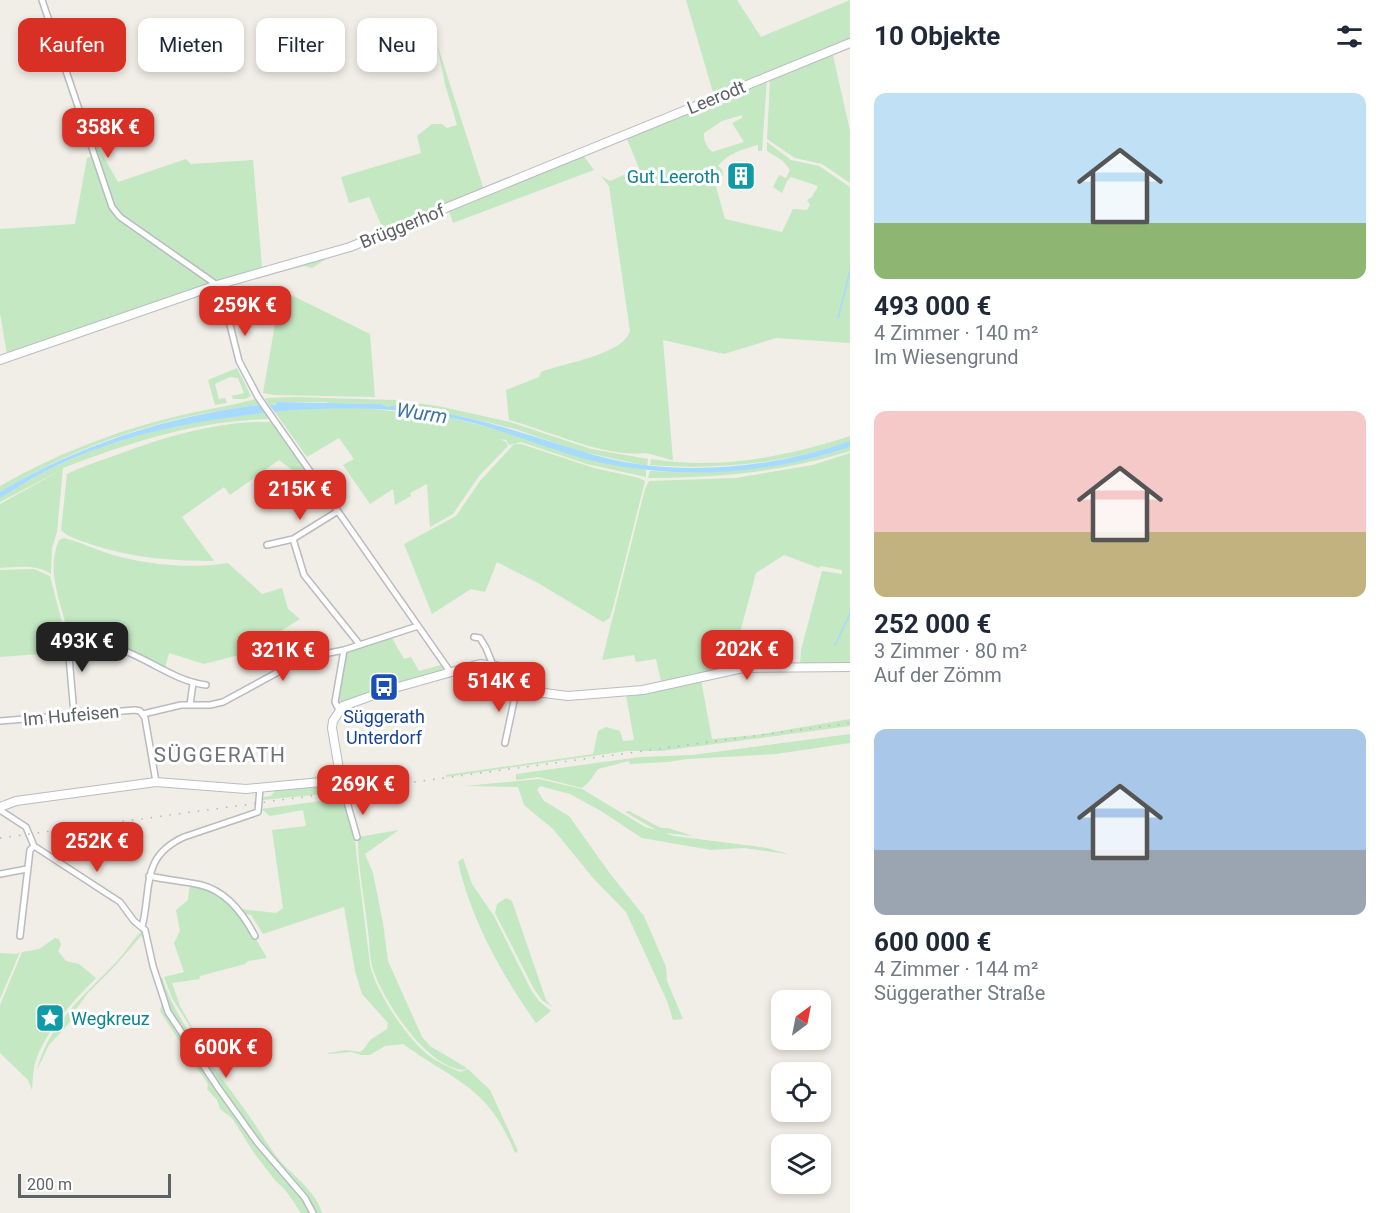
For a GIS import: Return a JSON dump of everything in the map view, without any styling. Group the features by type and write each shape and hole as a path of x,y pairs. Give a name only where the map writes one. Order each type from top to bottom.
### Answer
{"main road":[{"name":"Leerodt","path":"583,152 850,42"},
{"name":"Brüggerhof","path":"0,360 217,285 350,247 583,152"},
{"path":"0,809 16,801 156,782 260,788 332,781 338,777 339,769 332,733 333,721 339,710 348,703 480,664 493,665 517,687 528,691 568,696 643,690 743,668 850,667"}],"street":[{"path":"42,0 112,207 120,217 217,285 224,301 239,361 264,404 451,673"},
{"path":"267,545 293,539 338,511"},
{"path":"293,539 304,575 360,645"},
{"path":"143,714 181,705 210,705 223,702 304,658 344,650 418,626"},
{"path":"74,714 67,634 124,650 153,663 174,677 206,686"},
{"path":"474,637 480,638 493,665"},
{"path":"339,710 335,702 344,650"},
{"path":"190,705 193,684"},
{"path":"505,743 517,687"},
{"name":"Im Hufeisen","path":"0,721 135,710 143,714 156,782"},
{"path":"338,777 341,779 343,788"},
{"path":"142,927 149,876 161,851 172,842 184,837 258,812 260,788"},
{"path":"347,802 357,837"},
{"path":"0,809 26,827 34,846 120,902 134,921 142,927 147,935 153,966 168,1012 257,1142 305,1198 313,1213"},
{"path":"20,936 27,869 30,850 34,846"},
{"path":"0,874 27,869"},
{"path":"149,876 202,885 213,890 241,914 255,936"}],"green space":[{"path":"686,0 737,0 761,37 850,0 850,40 714,96"},
{"path":"437,44 484,190 384,231 369,197 349,203 341,177 421,153 417,136 432,124 442,124 447,128 457,125 445,84"},
{"path":"850,45 850,48 833,55 850,131 850,183 822,164 795,158 767,139 770,78"},
{"path":"767,79 762,151 758,151 758,145 741,150 726,158 718,166 722,169 723,175 715,183 725,219 782,232 793,209 807,210 810,205 807,200 812,197 818,186 791,177 782,193 773,187 779,175 786,178 790,170 783,161 767,151 767,142 791,160 819,166 850,187 850,343 776,338 724,354 663,340 673,460 647,453 613,452 595,448 509,420 506,390 539,377 541,372 605,352 625,339 630,331 609,186 601,176 610,181 626,174 639,177 641,173 626,137","holes":["742,115 742,118 732,123 744,142 712,152 708,148 704,133 722,121"]},
{"path":"94,145 98,147 118,182 186,159 191,164 253,160 262,267 332,249 174,295 7,355 0,313 0,229 75,224 87,158 92,156"},
{"path":"583,155 594,170 453,223 449,211 400,234 326,259 312,268 304,266 238,283 236,281 325,257"},
{"path":"361,238 361,240 335,248"},
{"path":"281,290 370,334 375,397 263,393"},
{"path":"237,368 251,396 245,399 233,399 232,396 244,393 238,378 230,377 215,384 219,399 225,398 227,403 215,405 208,380"},
{"path":"294,397 394,400 438,406 510,422 591,449 648,459 647,466 579,451 515,429 466,417 411,408 387,407 381,404 277,402 272,406 265,399"},
{"path":"256,399 259,405 191,416 125,434 61,460 0,492 0,486 20,475 102,439 166,419"},
{"path":"357,407 451,418 500,430 616,465 646,470 646,477 587,464 521,442 509,445 506,440 500,439 508,446 479,476 453,514 430,527 427,484 410,493 411,496 395,505 393,489 370,504 343,465 354,459 339,438 307,457 275,412"},
{"path":"265,413 269,419 216,424 164,434 63,469 0,502 0,498 42,473 74,458 127,439 181,425 237,416"},
{"path":"272,422 294,452 307,476 295,472 279,460 230,495 224,487 182,517 214,561 167,559 121,553 75,539 61,530 67,474 129,450 182,434 237,423"},
{"path":"850,436 850,441 825,449 751,464 701,467 650,465 651,459 701,463 752,460 801,450"},
{"path":"514,444 521,444 594,468 645,481 610,618 603,622 538,583 497,562 485,592 471,589 432,614 404,544 456,516 480,481"},
{"path":"850,447 850,451 775,469 700,477 648,478 650,471 701,472 751,469 800,461"},
{"path":"850,453 850,664 800,665 801,650 822,571 842,574 842,570 820,566 819,568 784,555 756,573 739,636 739,666 662,685 656,659 636,662 634,655 602,660 645,489 649,481 736,478 813,465"},
{"path":"63,469 57,532 52,548 51,574 33,567 0,568 0,504"},
{"path":"64,538 113,555 141,561 185,566 228,563 262,594 282,588 288,609 300,619 243,654 204,664 169,653 165,668 70,633 55,585 54,574 55,551 59,540"},
{"path":"34,569 50,576 65,634 66,652 0,657 0,570"},
{"path":"392,638 404,659 411,657 419,671 441,665 443,671 390,684 339,703 337,699 346,653"},
{"path":"701,680 712,739 756,735 850,719 850,726 661,751 627,751 446,777 446,775 593,754 598,731 606,727 620,731 623,741 634,740 626,695"},
{"path":"850,734 850,743 776,754 630,764 629,761 598,769 582,788 538,777 516,780 516,774 640,757 692,755"},
{"path":"539,779 582,789 645,827 656,830 625,812 629,811 661,828 693,836 665,833 674,836 767,848 788,854 744,848 711,850 642,838 570,794 540,786 537,790 544,801 569,816 611,875 644,916 666,967 667,981 683,1019 673,1020 667,1001 626,912 593,878 553,829 524,805 518,787 464,786"},
{"path":"340,783 342,792 263,800 263,797 271,796 275,791"},
{"path":"344,798 355,837 370,965 379,989 403,1028 422,1050 460,1072 468,1069 490,1090 518,1151 515,1153 494,1113 482,1100 455,1078 403,1044 385,1046 370,1055 352,1052 328,1053 346,1050 360,1052 370,1040 387,1029 388,1023 362,994 355,971 344,907 263,934 251,915 242,914 239,909 276,913 283,908 272,830 306,826 303,810 270,816 261,809"},
{"path":"399,830 365,854 373,873 388,961 422,1037 430,1046 467,1068 464,1070 450,1066 436,1058 409,1032 388,1000 372,967 360,874 358,837"},
{"path":"463,858 472,884 494,916 531,990 551,1011 536,1023 511,986 479,926 458,862"},
{"path":"190,884 213,892 230,905 244,921 267,958 248,961 245,964 200,976 199,979 172,983 180,1006 206,1052 172,998 164,977 184,972 174,943 180,931 176,910 188,900"},
{"path":"506,898 512,901 546,1000 552,1007 542,1000 534,989 495,913 497,904"},
{"path":"141,932 144,934 163,1003 258,1146 304,1200 312,1213 301,1213 254,1153 232,1118 220,1109 217,1100 207,1089 208,1084 160,1011 162,1003 141,936 88,993 70,1022 49,1045 37,1070 42,1053 59,1024"},
{"path":"55,938 59,939 61,945 58,951 66,961 79,964 96,978 70,1005 48,1035 36,1061 32,1090 28,1080 0,1053 0,1005 22,952 39,949"},
{"path":"20,952 0,999 0,953"},
{"path":"159,978 162,978 178,1013 199,1047 276,1156 314,1197 322,1213 315,1213 258,1141 214,1078 171,1011"}],"water":[{"name":"Wurm","path":"277,402 381,404 387,407 398,405 402,408 452,414 488,423 611,459 680,468 749,465 784,459 850,441 850,447 786,464 754,469 721,472 656,471 590,460 451,418 363,409 275,412 269,405 275,405"},
{"path":"259,405 265,413 209,420 154,432 100,448 42,473 0,498 0,492 30,475 125,435 191,417"}],"waterway":[{"path":"838,318 850,271"},
{"path":"835,645 850,614"}],"tunnel":[{"path":"343,788 347,802"}],"railway":[{"path":"0,838 850,723"}],"place":[{"name":"Gut Leeroth","path":"741,176"},
{"name":"Süggerath Unterdorf","path":"384,687"},
{"name":"Wegkreuz","path":"50,1018"}],"district":[{"name":"SÜGGERATH","path":"220,755"}]}
